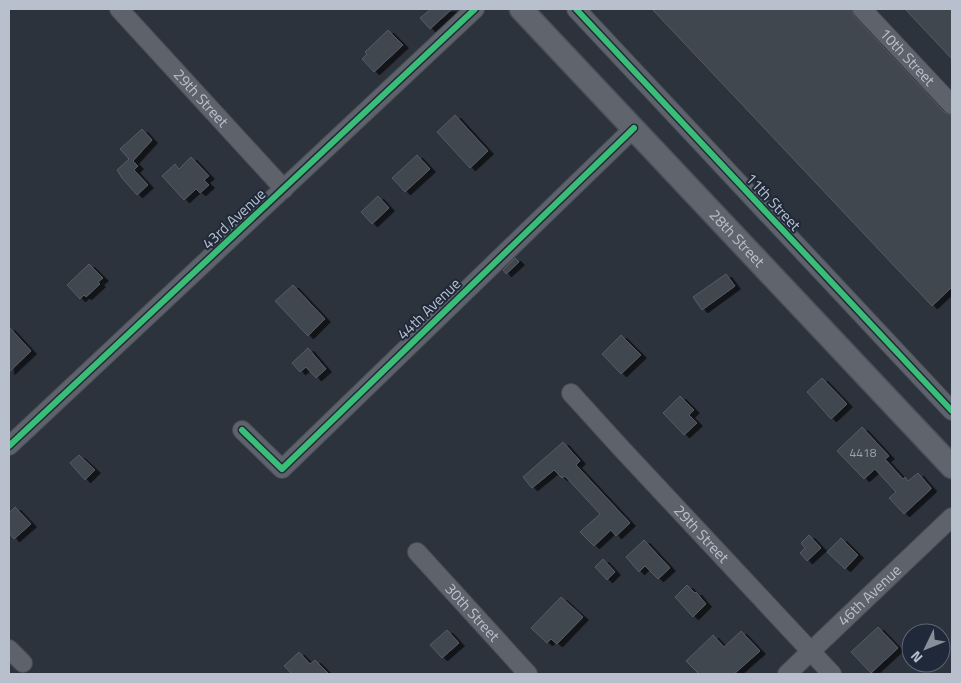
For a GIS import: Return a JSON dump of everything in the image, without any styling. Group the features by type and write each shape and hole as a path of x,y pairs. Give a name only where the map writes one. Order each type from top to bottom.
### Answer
{"main road":[{"name":"28th Street","path":"521,9 952,467"}],"street":[{"name":"29th Street","path":"119,9 284,189"},
{"name":"43rd Avenue","path":"9,446 475,9"},
{"name":"11th Street","path":"576,9 952,411"},
{"name":"10th Street","path":"862,9 952,105"},
{"name":"44th Avenue","path":"242,430 282,469 634,128"},
{"name":"29th Street","path":"571,393 620,448 832,674"},
{"name":"46th Avenue","path":"787,674 952,517"},
{"name":"30th Street","path":"417,552 528,674"},
{"path":"9,649 23,663"}],"building":[{"path":"431,9 452,9 430,29 420,18"},
{"path":"652,9 852,9 854,16 944,112 952,116 952,287 932,306"},
{"path":"905,9 952,9 952,59"},
{"path":"388,30 403,45 374,72 362,59 367,54 365,52"},
{"path":"455,115 488,151 470,168 437,132"},
{"path":"142,129 152,140 133,161 138,166 134,170 148,185 137,195 117,170 129,159 120,149"},
{"path":"417,155 430,169 405,192 392,178"},
{"path":"191,157 209,176 204,180 209,185 200,193 196,189 184,200 162,176 175,164 179,169"},
{"path":"378,196 389,208 372,224 361,212"},
{"path":"515,258 519,262 506,274 503,270"},
{"path":"89,264 103,278 98,282 100,284 86,297 84,295 80,299 67,285"},
{"path":"726,274 735,286 702,310 693,297"},
{"path":"293,285 325,319 308,336 275,301"},
{"path":"9,327 31,351 9,372"},
{"path":"621,335 641,355 621,374 602,354"},
{"path":"308,348 326,369 316,378 306,367 300,372 292,363"},
{"path":"822,378 847,404 831,419 807,392"},
{"path":"680,396 694,410 689,415 697,423 684,435 663,413"},
{"path":"862,427 889,456 885,459 903,479 905,477 908,481 918,473 931,488 904,514 889,498 896,492 875,469 864,479 837,451"},
{"path":"563,442 580,461 576,465 630,523 616,536 611,530 594,546 580,532 600,514 565,476 562,478 554,470 532,488 523,477"},
{"path":"79,455 95,470 85,480 70,463"},
{"path":"15,507 31,524 14,539 9,533 9,513"},
{"path":"809,535 821,548 807,561 800,553 805,548 801,543"},
{"path":"841,538 858,555 845,569 827,552"},
{"path":"644,540 670,568 658,579 645,566 639,572 626,557"},
{"path":"603,559 615,572 607,580 595,567"},
{"path":"687,585 706,604 693,617 675,597"},
{"path":"561,597 583,617 557,644 551,639 547,643 531,628"},
{"path":"878,627 898,648 871,673 851,652"},
{"path":"447,630 459,643 442,658 430,645"},
{"path":"741,631 760,651 734,674 699,674 686,661 713,635 724,647"},
{"path":"299,652 310,664 315,660 329,674 292,674 284,666"}],"cycle path":[{"path":"9,446 475,9"},
{"path":"576,9 952,411"},
{"path":"242,430 282,469 634,128"}]}
